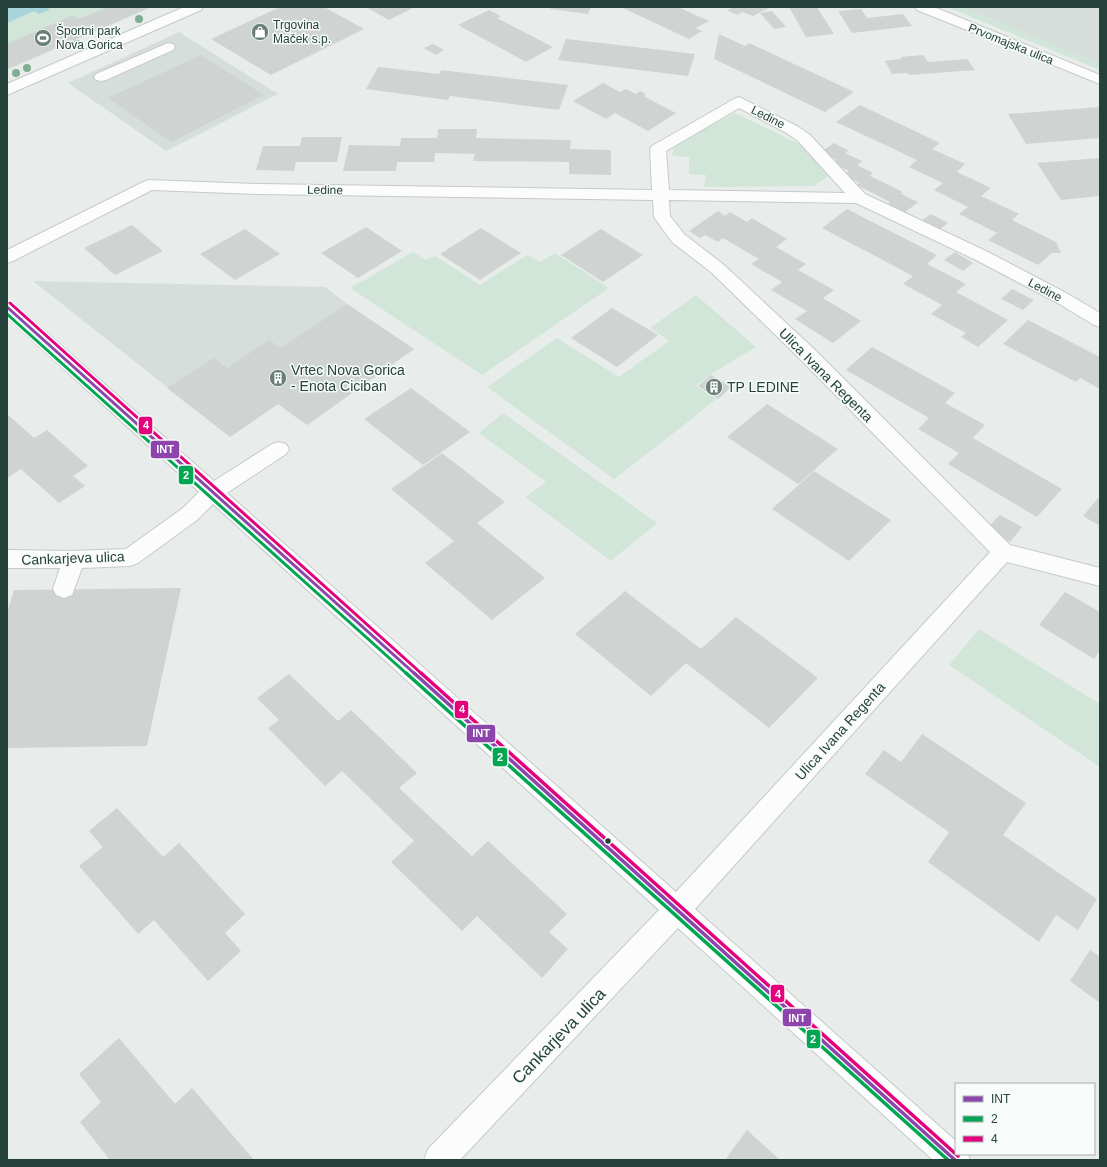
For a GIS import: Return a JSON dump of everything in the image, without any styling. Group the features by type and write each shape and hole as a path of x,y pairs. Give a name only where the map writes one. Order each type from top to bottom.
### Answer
{"street":[{"path":"7,90 196,7"},
{"name":"Prvomajska ulica","path":"922,7 1100,80"},
{"path":"101,77 168,47"},
{"path":"90,54 117,70"},
{"name":"Ledine","path":"661,195 658,149 739,102 792,129 804,138 860,198 982,256 1062,298 1100,321"},
{"name":"Ledine","path":"12,254 149,185 258,189 860,198"},
{"name":"Ulica Ivana Regenta","path":"661,195 662,217 678,238 718,269 814,362 1003,552 677,910"},
{"path":"7,307 955,1160"},
{"name":"Cankarjeva ulica","path":"7,559 74,560 130,557 190,514 212,492 279,449"},
{"path":"1003,552 1100,577"},
{"path":"64,589 74,560"},
{"name":"Cankarjeva ulica","path":"439,1160 581,1014 677,910"}],"shaded area":[{"path":"961,7 1100,7 1100,64"},
{"path":"179,32 278,94 166,151 68,83"},
{"path":"33,281 325,287 347,304 414,349 307,425 278,404 230,437"}],"green space":[{"name":"Športni park Nova Gorica","path":"7,7 152,7 7,70"},
{"path":"947,7 961,7 1100,64 1100,70"},
{"path":"735,113 805,147 831,174 814,186 704,187 706,175 689,174 689,157 672,156 674,145"},
{"path":"413,252 426,260 435,256 480,285 527,255 540,262 555,253 609,288 482,375 350,288"},
{"path":"696,295 756,347 711,374 696,386 716,399 614,479 487,387 557,338 619,377 669,341 650,328"},
{"path":"503,413 657,523 611,561 525,497 546,482 479,433"},
{"path":"979,629 1100,704 1100,767 949,665"}],"water":[{"path":"7,7 46,7 50,10 39,14 34,11 7,23"}],"building":[{"name":"Športni park Nova Gorica","path":"107,7 151,7 7,69 7,44 73,15 79,19"},
{"path":"280,7 324,7 364,29 271,75 211,39"},
{"path":"366,7 415,7 389,20"},
{"path":"552,7 591,7 588,14 550,9"},
{"path":"621,7 678,7 709,21 696,28 702,31 689,39"},
{"path":"730,7 771,7 753,16 742,12 737,15 727,10 732,8"},
{"path":"789,7 817,7 834,34 806,37"},
{"path":"861,9 867,18 903,14 912,26 852,33 838,11"},
{"path":"489,10 501,16 497,18 553,47 526,62 458,25"},
{"path":"772,11 786,27 774,29 760,13"},
{"path":"719,34 745,46 749,43 854,92 825,112 714,59"},
{"path":"566,39 695,54 688,76 558,60"},
{"path":"433,44 444,50 436,55 424,48"},
{"path":"201,55 264,95 171,142 108,98"},
{"path":"923,55 928,62 967,59 975,70 909,75 908,73 892,74 885,61 902,59 900,57"},
{"path":"378,67 439,74 441,70 568,85 559,110 450,96 448,100 366,89"},
{"path":"603,83 620,92 626,89 636,94 640,91 646,94 643,96 676,113 648,131 615,113 606,119 573,101"},
{"path":"860,105 940,143 932,149 965,164 957,172 991,188 981,196 1019,214 1012,220 1056,242 1061,253 1052,253 1038,265 988,240 997,233 959,214 968,207 934,190 943,183 909,167 917,160 836,122"},
{"path":"1100,107 1100,138 1026,144 1008,114"},
{"path":"438,129 477,129 476,138 571,140 570,149 611,150 611,175 569,174 569,162 473,161 475,154 435,153 434,162 397,162 396,171 343,171 349,145 400,146 401,138 437,138"},
{"path":"302,137 342,137 337,162 296,162 294,171 256,170 263,146 300,146"},
{"path":"834,143 849,151 845,153 862,161 857,165 873,173 870,176 903,192 901,194 918,202 904,213 888,204 890,202 857,185 860,183 844,175 849,171 832,163 837,160 821,152"},
{"path":"1100,158 1100,196 1061,200 1037,163"},
{"path":"847,209 937,255 927,264 966,284 956,292 1008,320 978,347 961,337 966,333 931,314 942,305 903,284 913,276 822,228"},
{"path":"718,211 725,216 730,212 747,222 752,218 787,239 776,247 806,264 798,270 834,290 823,298 861,321 833,343 795,319 807,311 771,290 782,282 751,264 759,259 723,238 718,242 705,235 700,238 689,231"},
{"path":"931,214 948,223 938,231 920,222"},
{"path":"132,225 163,251 115,275 84,248"},
{"path":"366,227 402,251 358,278 321,253"},
{"path":"481,228 521,253 480,280 440,254"},
{"path":"245,229 280,254 235,280 200,254"},
{"path":"601,229 643,255 603,282 561,255"},
{"path":"955,252 973,263 963,271 944,260"},
{"path":"1012,289 1034,300 1023,310 1001,299"},
{"name":"Vrtec Nova Gorica - Enota Ciciban","path":"347,304 414,349 307,425 278,404 230,437 167,388 214,358 227,368 269,340 281,348"},
{"path":"612,308 658,335 617,367 571,338"},
{"path":"1028,320 1100,357 1100,389 1080,378 1076,382 1003,344"},
{"path":"872,347 955,393 945,403 985,425 973,438 1062,489 1037,517 948,464 959,453 918,429 929,418 846,370"},
{"name":"TP LEDINE","path":"711,375 731,387 718,399 698,386"},
{"path":"411,388 470,432 423,465 364,419"},
{"path":"767,404 838,449 798,484 727,437"},
{"path":"7,414 34,438 47,430 88,466 73,476 85,486 59,503 21,469 7,478"},
{"path":"442,453 505,502 477,523 545,578 492,620 425,563 454,541 391,489"},
{"path":"814,471 891,520 849,561 772,509"},
{"path":"1100,496 1100,526 1083,516"},
{"path":"1000,515 1022,527 1010,542 987,528"},
{"path":"181,588 147,746 7,748 7,613 14,590"},
{"path":"625,591 701,649 736,617 818,678 769,728 686,663 651,696 575,634"},
{"path":"1065,592 1100,612 1100,650 1094,659 1039,625"},
{"path":"289,674 338,721 351,710 417,773 399,788 472,856 488,841 567,914 549,932 568,949 542,978 477,916 462,931 391,862 414,841 342,771 325,786 268,728 279,720 257,698"},
{"path":"922,734 1026,803 1003,835 1097,899 1078,930 1056,915 1039,942 928,862 949,832 865,774 884,750 901,762"},
{"path":"117,808 163,857 179,843 245,914 225,933 241,951 208,981 154,920 138,934 79,866 103,847 89,831"},
{"path":"1090,950 1100,957 1100,1003 1070,981"},
{"path":"119,1038 175,1104 192,1088 254,1160 110,1160 80,1122 101,1102 79,1074"},
{"path":"747,1130 780,1160 725,1160"}],"transit line":[{"name":"4","path":"10,303 955,1153"},
{"name":"INT","path":"7,307 955,1160"},
{"name":"2","path":"7,314 948,1160"}],"place":[{"name":"Trgovina Maček s.p.","path":"260,32"},
{"name":"Športni park Nova Gorica","path":"43,38"},
{"name":"Vrtec Nova Gorica - Enota Ciciban","path":"278,378"},
{"name":"TP LEDINE","path":"714,387"}]}
